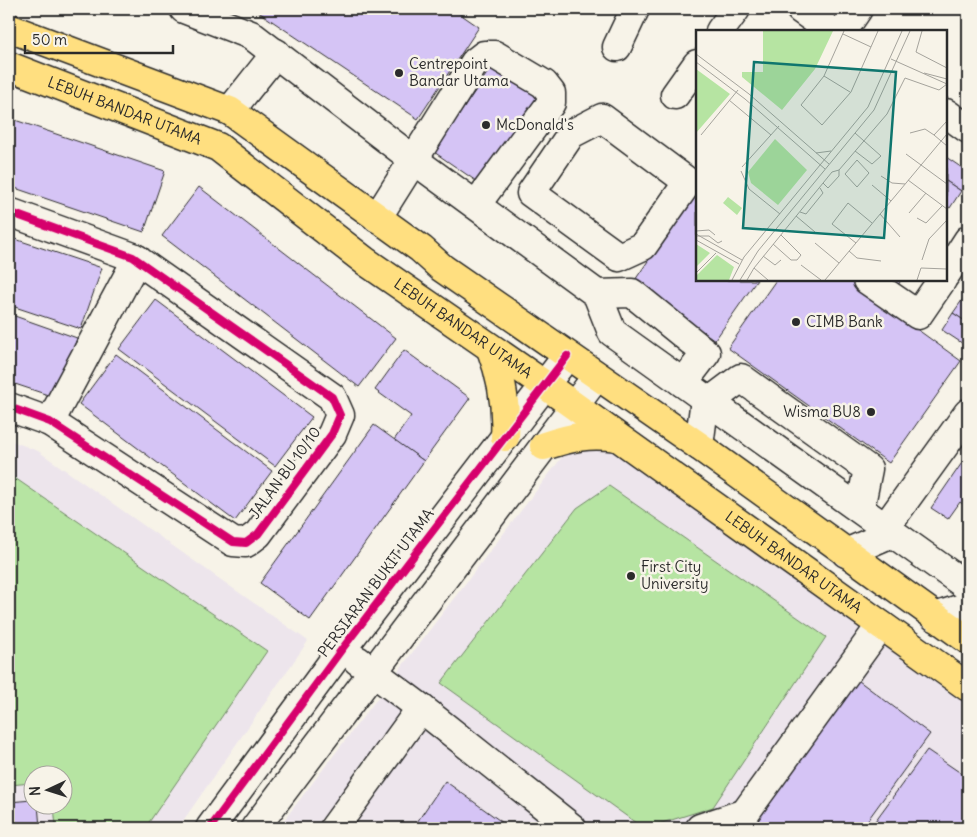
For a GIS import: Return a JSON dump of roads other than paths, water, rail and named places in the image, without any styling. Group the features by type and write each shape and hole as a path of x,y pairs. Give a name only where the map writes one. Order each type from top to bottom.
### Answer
{"main road":[{"path":"9,28 230,111 422,249 442,268 566,356 699,446 846,554 968,640"},
{"name":"LEBUH BANDAR UTAMA","path":"9,66 218,147 364,261 545,385 968,687"},
{"path":"492,348 502,383 507,413 505,437"},
{"path":"544,446 594,433 617,437"}],"street":[{"path":"184,9 252,34 414,160 597,294 612,332 968,588"},
{"path":"617,47 635,9"},
{"path":"721,30 736,9"},
{"path":"800,9 830,30"},
{"path":"844,30 858,9"},
{"path":"230,111 276,53"},
{"path":"377,218 475,62 484,55 495,55 544,84 551,93 551,103 476,205"},
{"path":"675,95 696,65"},
{"path":"947,114 968,129"},
{"path":"602,118 688,182 643,246 619,257 540,200 531,193 571,134 602,118"},
{"path":"518,236 540,200"},
{"name":"JALAN BU 10/10","path":"9,212 137,259 332,397 340,415 332,434 258,534 246,543 233,542 50,422 9,407"},
{"path":"947,272 968,240"},
{"path":"50,422 137,259"},
{"path":"869,281 918,315 941,281"},
{"path":"597,294 632,294 706,353 683,383"},
{"name":"PERSIARAN BUKIT UTAMA","path":"210,828 342,649 566,356"},
{"path":"255,828 597,376"},
{"path":"699,446 707,400 741,378 868,469 860,509"},
{"path":"846,554 889,530 968,413"},
{"path":"936,617 968,606"},
{"path":"700,828 745,813 880,625"},
{"path":"342,649 369,676 572,828"},
{"path":"334,828 418,712"}],"place":[{"name":"Centrepoint Bandar Utama","path":"399,73"},
{"name":"McDonald's","path":"486,125"},
{"name":"CIMB Bank","path":"796,322"},
{"name":"Wisma BU8","path":"871,412"},
{"name":"First City University","path":"631,576"}]}
